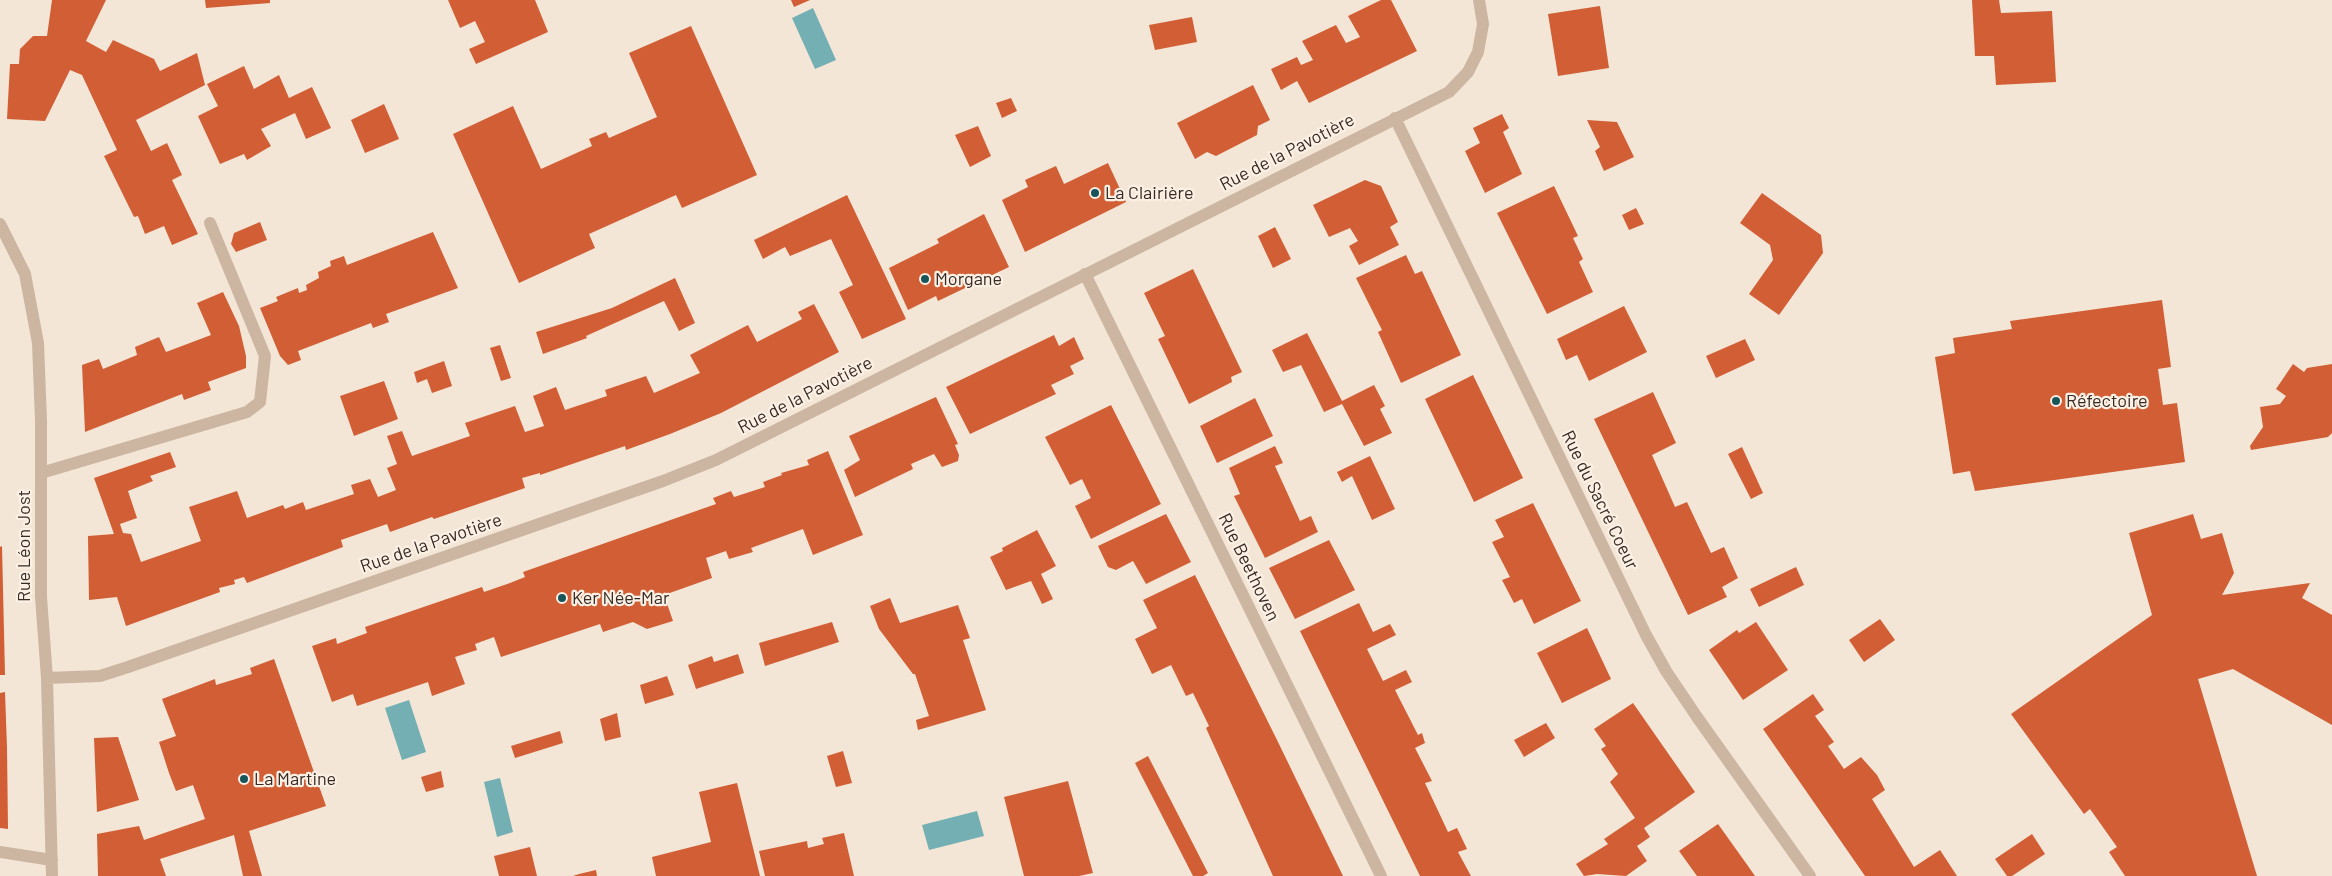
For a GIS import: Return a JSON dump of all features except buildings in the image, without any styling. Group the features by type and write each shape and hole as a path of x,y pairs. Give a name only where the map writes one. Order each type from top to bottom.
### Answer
{"street":[{"name":"Rue de la Pavotière","path":"47,678 100,676 692,470 1450,92 1468,72 1478,52 1482,39 1483,24 1479,0"},
{"name":"Rue du Sacré Coeur","path":"1395,118 1646,635 1666,671 1697,717 1810,876"},
{"path":"42,473 247,412 260,402 265,356 210,223"},
{"name":"Rue Léon Jost","path":"0,224 25,274 33,307 38,343 42,473 41,597 47,678 52,876"},
{"name":"Rue Beethoven","path":"1084,274 1381,876"},
{"path":"0,852 52,860"}],"water":[{"path":"813,8 836,60 815,69 792,18"},
{"path":"409,700 426,752 402,760 385,708"},
{"path":"500,778 513,832 497,837 484,782"},
{"path":"977,811 984,836 929,850 922,825"}],"place":[{"name":"La Clairière","path":"1095,193"},
{"name":"Morgane","path":"925,279"},
{"name":"Réfectoire","path":"2056,401"},
{"name":"Ker Née-Mar","path":"562,598"},
{"name":"La Martine","path":"244,779"}]}
